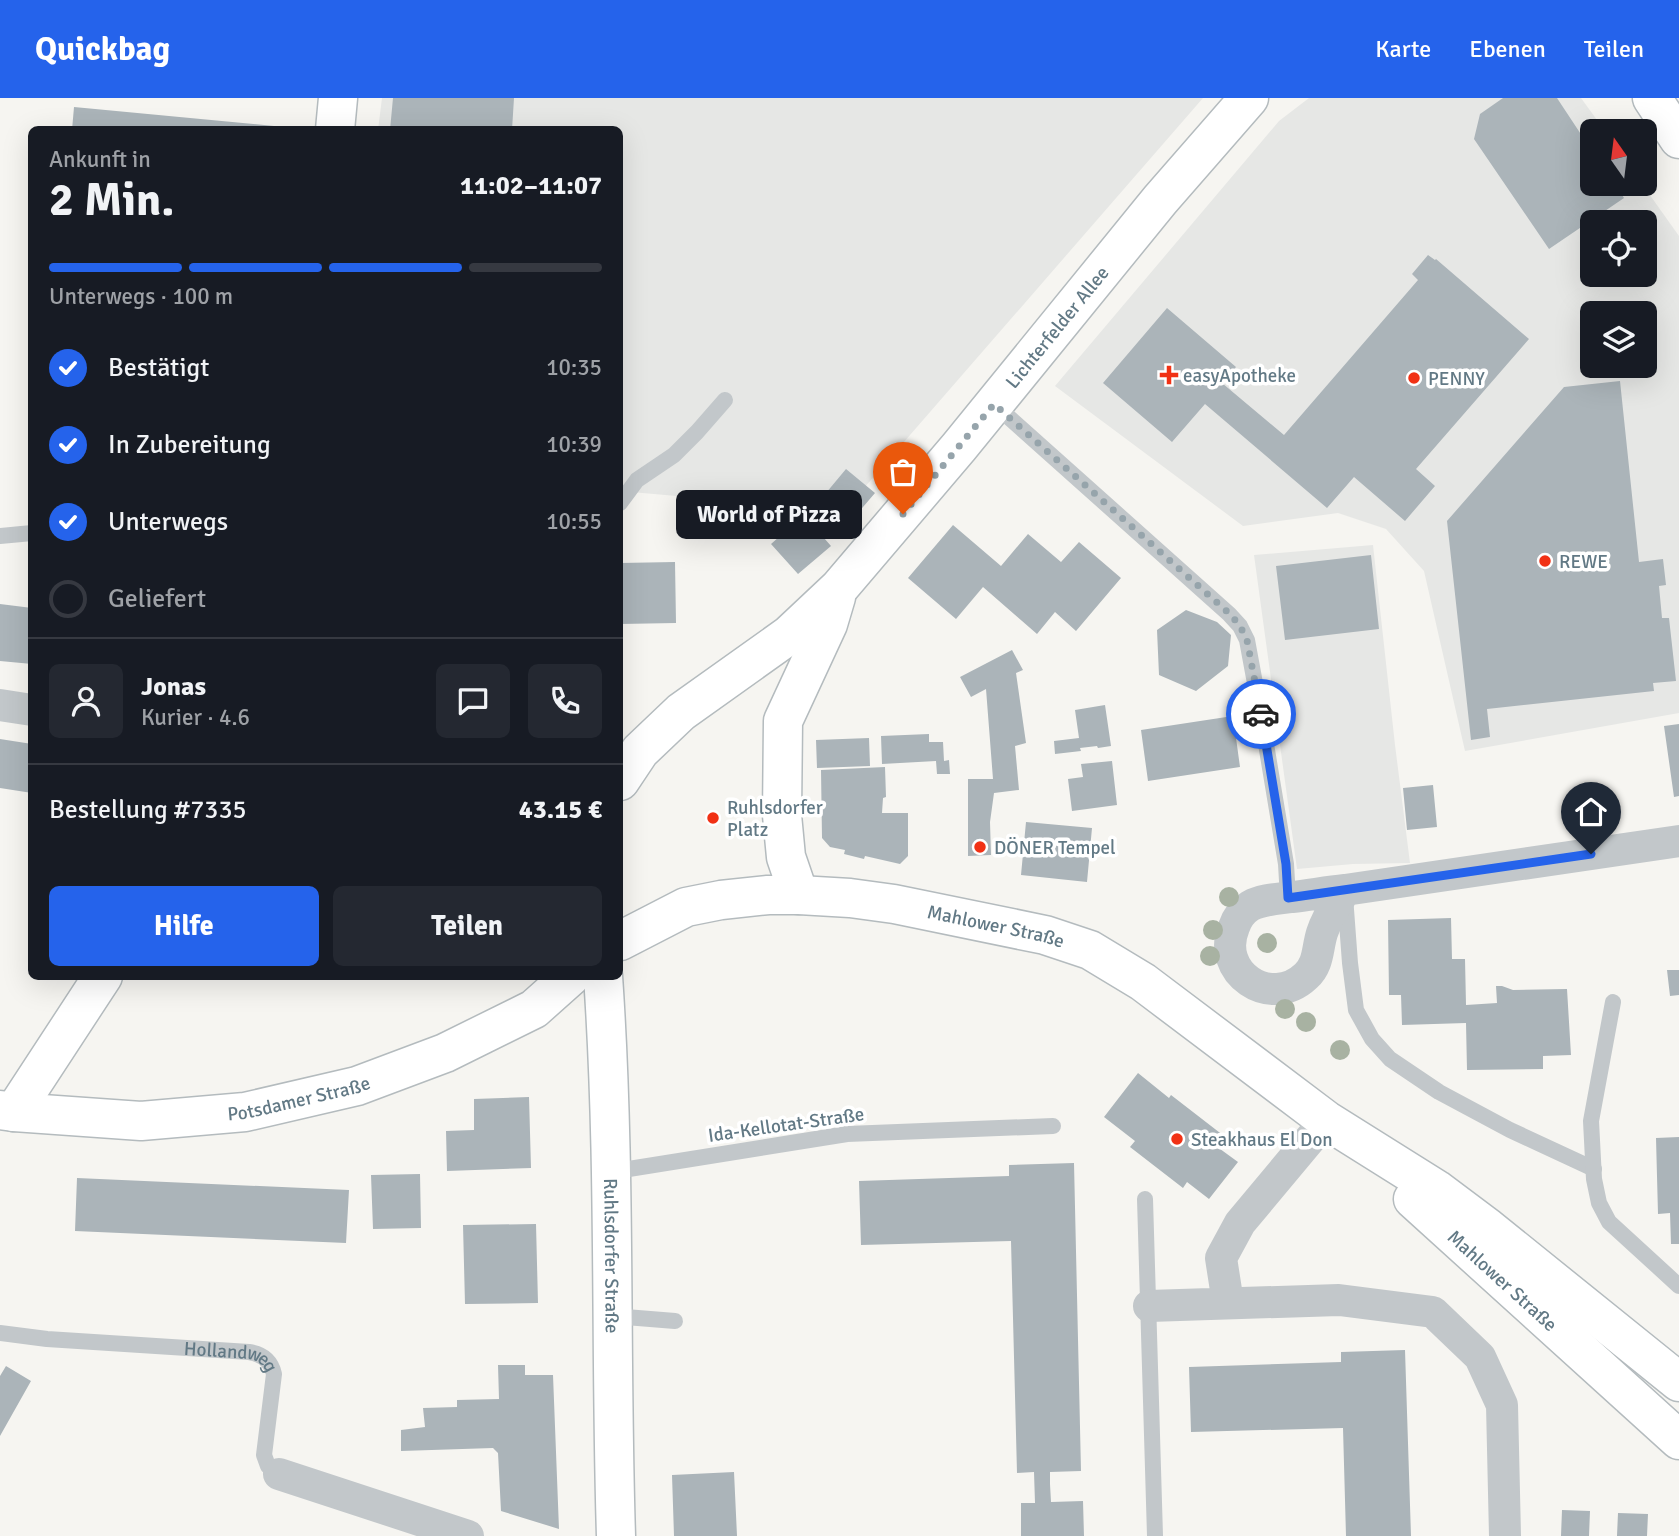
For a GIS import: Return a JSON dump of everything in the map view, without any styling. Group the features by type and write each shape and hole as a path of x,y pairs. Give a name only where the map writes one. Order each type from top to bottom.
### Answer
{"main road":[{"path":"335,126 338,98"},
{"name":"Lichterfelder Allee","path":"839,588 994,404 1160,200 1249,98"},
{"path":"1652,98 1679,139"},
{"path":"623,776 640,751 681,712 789,635 839,588"},
{"path":"799,895 786,857 782,815 783,721 828,624 839,588"},
{"name":"Mahlower Straße","path":"623,939 686,907 768,895 799,895 894,904 1045,935 1090,950 1143,982 1326,1120 1436,1189 1679,1382"},
{"path":"7,1111 100,980"},
{"name":"Potsdamer Straße","path":"7,1111 141,1121 245,1112 357,1086 445,1053 534,1009 567,980"},
{"name":"Ruhlsdorfer Straße","path":"603,980 610,1172 615,1536"},
{"name":"Mahlower Straße","path":"1326,1120 1679,1440"}],"street":[{"path":"0,705 28,708"},
{"path":"1345,890 1323,930 1315,964 1300,981 1287,987 1262,988 1253,984 1236,968 1231,959 1231,934 1237,920 1249,907 1263,901 1679,841"},
{"path":"1228,1303 1221,1258 1240,1223 1326,1120"},
{"path":"1149,1306 1339,1300 1433,1312 1480,1357 1502,1405 1505,1536"},
{"name":"Hollandweg","path":"279,1474 468,1536"}],"lane":[{"path":"623,499 637,480 674,455 725,400"},
{"path":"994,404 1230,614 1240,626 1247,640 1264,733 1286,864 1288,898"},
{"path":"0,536 28,533"},
{"path":"1345,890 1356,1010 1372,1040 1390,1059 1439,1092 1510,1130 1594,1169"},
{"path":"1613,1002 1591,1121 1599,1203 1609,1222 1679,1286"},
{"name":"Ida-Kellotat-Straße","path":"610,1172 847,1134 1053,1126"},
{"path":"1145,1199 1155,1536"},
{"path":"613,1316 675,1321"},
{"name":"Hollandweg","path":"0,1333 47,1339 249,1352 262,1356 272,1367 274,1374 264,1455 268,1466 279,1474"}],"shaded area":[{"path":"382,98 1203,98 844,511 623,491 623,126 378,126"},
{"path":"1309,98 1581,98 1596,119 1580,119 1580,196 1651,196 1679,236 1679,713 1465,751 1424,571 1386,529 1338,513 1243,526 1055,386 1279,121"},
{"path":"1373,545 1410,863 1297,869 1254,555"}],"building":[{"path":"393,98 514,98 512,126 390,126"},
{"path":"1503,98 1557,98 1580,133 1580,196 1624,198 1606,210 1580,210 1580,228 1549,249 1474,139 1480,114"},
{"path":"74,107 274,126 72,126"},
{"name":"PENNY","path":"1428,255 1529,339 1416,469 1435,486 1405,521 1354,477 1327,508 1205,404 1172,442 1103,383 1167,308 1236,367 1222,383 1284,435 1418,280 1412,274"},
{"name":"REWE","path":"1620,381 1639,562 1663,559 1666,585 1659,586 1662,618 1669,618 1676,681 1653,683 1654,691 1487,709 1490,737 1471,740 1447,521 1564,387"},
{"path":"846,469 875,493 839,535 811,511"},
{"path":"804,515 831,546 798,574 771,544"},
{"path":"953,525 1001,566 1028,534 1061,562 1079,542 1121,578 1076,631 1055,612 1037,634 983,587 956,619 908,578"},
{"path":"1371,555 1379,629 1285,640 1276,566"},
{"path":"675,562 676,623 623,624 623,563"},
{"path":"0,604 28,608 28,664 0,661"},
{"path":"1186,610 1217,622 1231,635 1228,666 1196,691 1159,675 1157,630"},
{"path":"1012,650 1023,670 1016,673 1026,743 1015,746 1019,790 994,793 990,822 991,855 968,856 968,779 993,779 986,689 971,697 960,677"},
{"path":"1105,705 1111,746 1080,748 1081,751 1055,754 1054,741 1079,738 1075,710"},
{"path":"1233,716 1240,767 1148,781 1141,730"},
{"path":"1679,724 1679,796 1674,797 1664,726"},
{"path":"929,734 929,742 943,742 944,761 949,760 950,774 937,774 936,761 882,764 881,736"},
{"path":"869,738 870,766 817,768 816,740"},
{"path":"0,739 28,743 28,792 0,788"},
{"path":"1112,761 1117,805 1072,811 1068,779 1083,777 1081,764"},
{"path":"885,767 886,797 883,798 882,813 908,813 908,856 900,864 844,854 845,850 830,847 822,838 821,770"},
{"path":"1433,785 1437,827 1407,830 1403,788"},
{"path":"1026,822 1092,828 1087,882 1021,875"},
{"path":"1451,918 1452,959 1465,959 1466,1005 1497,1003 1496,986 1513,990 1567,989 1571,1055 1543,1056 1543,1069 1467,1070 1466,1023 1402,1025 1401,995 1389,995 1388,920"},
{"path":"1667,970 1679,970 1679,995 1670,996"},
{"name":"Steakhaus El Don","path":"1138,1073 1224,1136 1216,1146 1238,1162 1209,1199 1187,1182 1183,1188 1130,1147 1135,1141 1104,1117"},
{"path":"529,1097 531,1168 447,1171 446,1131 474,1130 474,1099"},
{"path":"1679,1137 1679,1244 1671,1244 1670,1213 1658,1214 1656,1138"},
{"path":"1074,1163 1081,1471 1050,1472 1050,1484 1051,1502 1083,1501 1084,1536 1021,1536 1021,1503 1035,1503 1034,1472 1017,1473 1011,1241 861,1245 859,1181 1009,1176 1009,1165"},
{"path":"420,1174 421,1228 373,1229 371,1175"},
{"path":"77,1178 349,1190 346,1243 75,1231"},
{"path":"536,1224 538,1303 465,1304 463,1225"},
{"path":"1405,1350 1411,1536 1346,1536 1343,1428 1191,1432 1189,1367 1341,1362 1341,1352"},
{"path":"498,1365 525,1365 525,1375 553,1375 559,1529 501,1511 498,1453 493,1448 401,1451 401,1430 425,1427 423,1408 457,1407 457,1400 499,1399"},
{"path":"6,1366 31,1381 0,1436 0,1376"},
{"path":"734,1472 737,1536 674,1536 672,1475"},
{"path":"1562,1510 1590,1511 1589,1536 1561,1536"},
{"path":"1618,1513 1648,1514 1647,1536 1617,1536"}],"way so far":[{"path":"903,514 994,404 1230,614 1247,640 1261,714"}],"place":[{"name":"easyApotheke","path":"1169,375"},
{"name":"PENNY","path":"1414,378"},
{"name":"World of Pizza","path":"903,514"},
{"name":"REWE","path":"1545,561"},
{"name":"Ruhlsdorfer Platz","path":"713,818"},
{"name":"DÖNER Tempel","path":"980,847"},
{"name":"Steakhaus El Don","path":"1177,1139"}],"route":[{"path":"1261,714 1286,864 1288,898 1591,854"}]}
